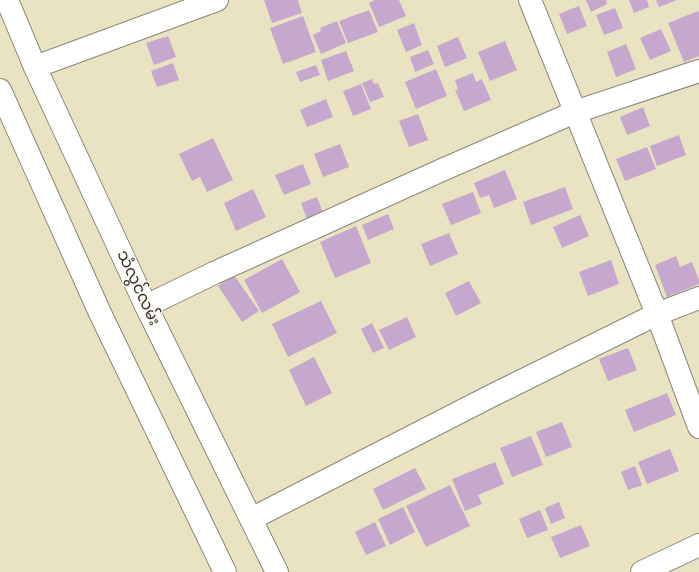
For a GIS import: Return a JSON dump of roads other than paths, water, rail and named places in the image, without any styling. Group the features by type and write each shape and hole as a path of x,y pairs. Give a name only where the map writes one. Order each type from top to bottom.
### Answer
{"street":[{"name":"သံလွင်လမ်း","path":"7,0 35,67 146,306 277,572"},
{"path":"35,67 217,0"},
{"path":"530,0 657,314 699,427"},
{"path":"146,306 214,273 435,173 575,112 699,71"},
{"path":"0,90 100,313 225,572"},
{"path":"251,519 491,396 657,314 699,298"},
{"path":"642,572 699,545"}]}
